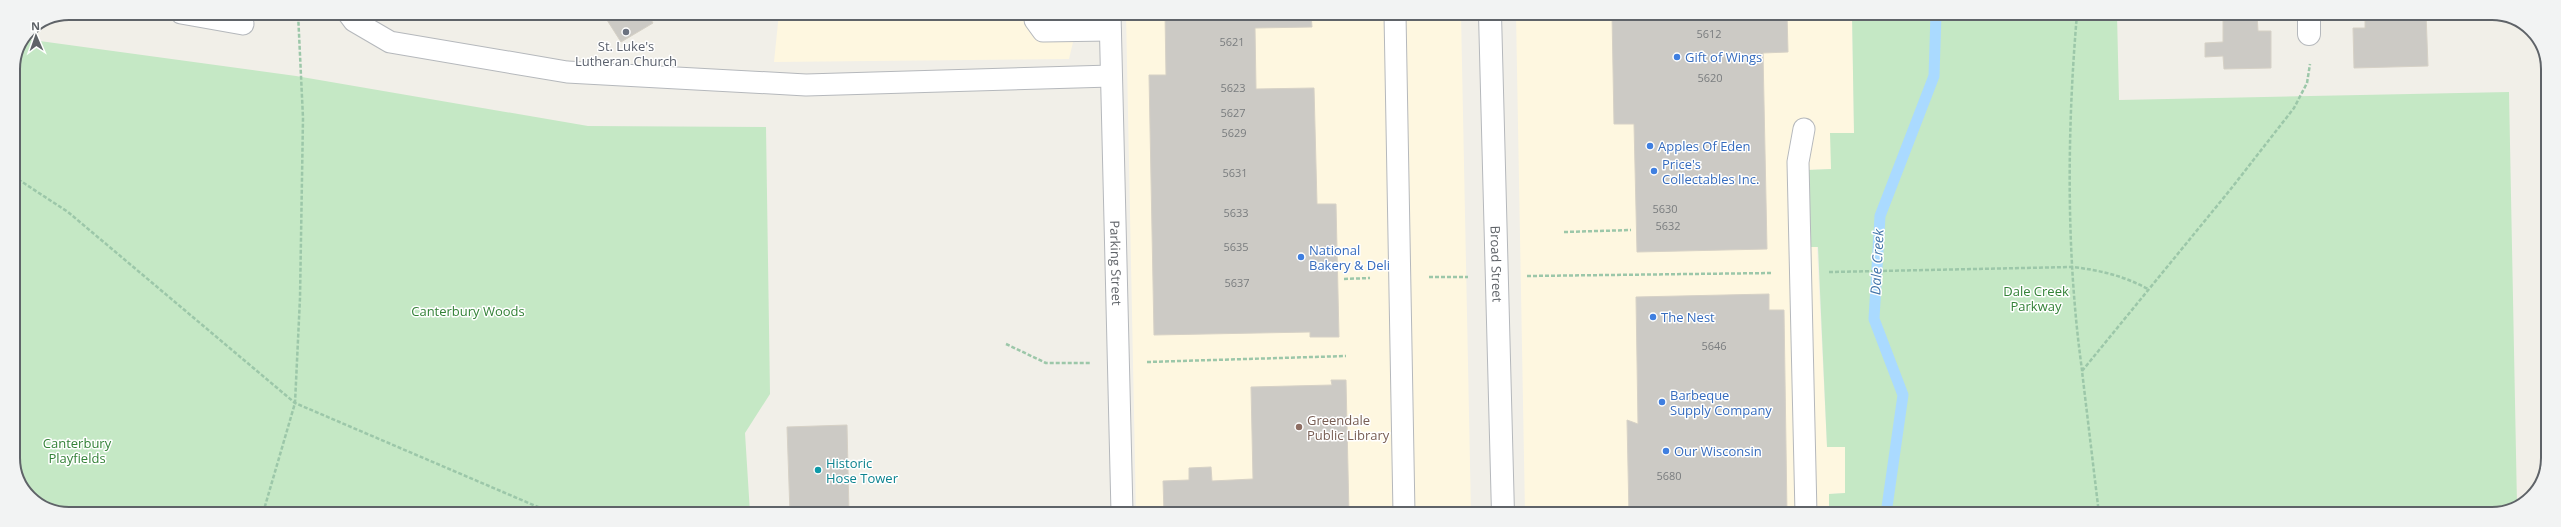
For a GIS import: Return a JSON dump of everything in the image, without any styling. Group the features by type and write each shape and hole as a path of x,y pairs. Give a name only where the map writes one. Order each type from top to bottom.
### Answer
{"street":[{"name":"Broad Street","path":"1490,20 1503,507"}],"lane":[{"path":"220,20 243,24"},
{"path":"353,20 390,42 567,72 806,85 1111,76"},
{"path":"1035,20 1043,31 1110,22"},
{"path":"1395,20 1404,507"},
{"name":"Parking Street","path":"1110,22 1122,507"},
{"path":"1804,129 1798,162 1806,507"}],"path":[{"path":"265,507 295,403 300,298 303,118 298,20"},
{"path":"2076,20 2071,82 2072,267 2074,310 2098,507"},
{"path":"2082,371 2230,190 2294,108 2307,83 2312,58 2309,24"},
{"path":"20,181 68,212 295,403 538,507"},
{"path":"1564,232 1631,230"},
{"path":"1344,279 1800,273 2072,267 2100,270 2130,279 2148,289"},
{"path":"1006,344 1046,363 1346,356"}],"shaded area":[{"path":"778,20 1078,20 1069,59 774,62"},
{"path":"1126,20 1461,20 1471,507 1136,507"},
{"path":"1516,20 1852,20 1854,133 1831,169 1807,170 1807,247 1817,247 1827,446 1845,447 1845,493 1829,494 1829,507 1525,507"}],"green space":[{"name":"Dale Creek Parkway","path":"1852,20 2117,20 2119,100 2509,92 2517,500 2499,507 1829,507 1829,494 1845,493 1845,447 1827,447 1818,247 1807,247 1807,170 1831,169 1830,133 1854,133"},
{"name":"Canterbury Woods","path":"30,40 296,76 588,126 766,127 770,394 745,433 750,507 69,507 59,506 44,500 32,490 27,483 20,461 20,69 21,59 28,42"}],"building":[{"path":"607,20 651,20 653,23 621,42"},
{"path":"1165,20 1311,20 1312,27 1255,28 1256,89 1314,88 1317,204 1336,204 1339,337 1310,337 1310,332 1154,335 1149,75 1166,75"},
{"path":"1612,20 1787,20 1788,52 1763,53 1767,249 1637,252 1634,124 1614,124"},
{"path":"2223,20 2257,20 2258,31 2271,31 2271,68 2224,69 2223,56 2205,57 2205,43 2223,42"},
{"path":"2365,20 2426,20 2428,66 2354,68 2353,28 2365,28"},
{"path":"1769,294 1769,310 1784,310 1787,507 1629,507 1627,420 1638,424 1636,297"},
{"name":"Greendale Public Library","path":"1331,380 1346,380 1349,507 1164,507 1163,481 1189,480 1189,468 1211,467 1212,481 1253,479 1251,387 1332,385"},
{"name":"Historic Hose Tower","path":"847,425 849,507 790,507 787,427"}],"waterway":[{"name":"Dale Creek","path":"1887,507 1903,395 1874,319 1880,216 1934,76 1936,20"}],"place":[{"name":"St. Luke's Lutheran Church","path":"626,32"},
{"name":"Gift of Wings","path":"1677,57"},
{"name":"Apples Of Eden","path":"1650,146"},
{"name":"Price's Collectables Inc.","path":"1654,171"},
{"name":"National Bakery & Deli","path":"1301,257"},
{"name":"The Nest","path":"1653,317"},
{"name":"Barbeque Supply Company","path":"1662,402"},
{"name":"Greendale Public Library","path":"1299,427"},
{"name":"Our Wisconsin","path":"1666,451"},
{"name":"Historic Hose Tower","path":"818,470"}],"park label":[{"name":"Canterbury Playfields","path":"77,450"}]}
